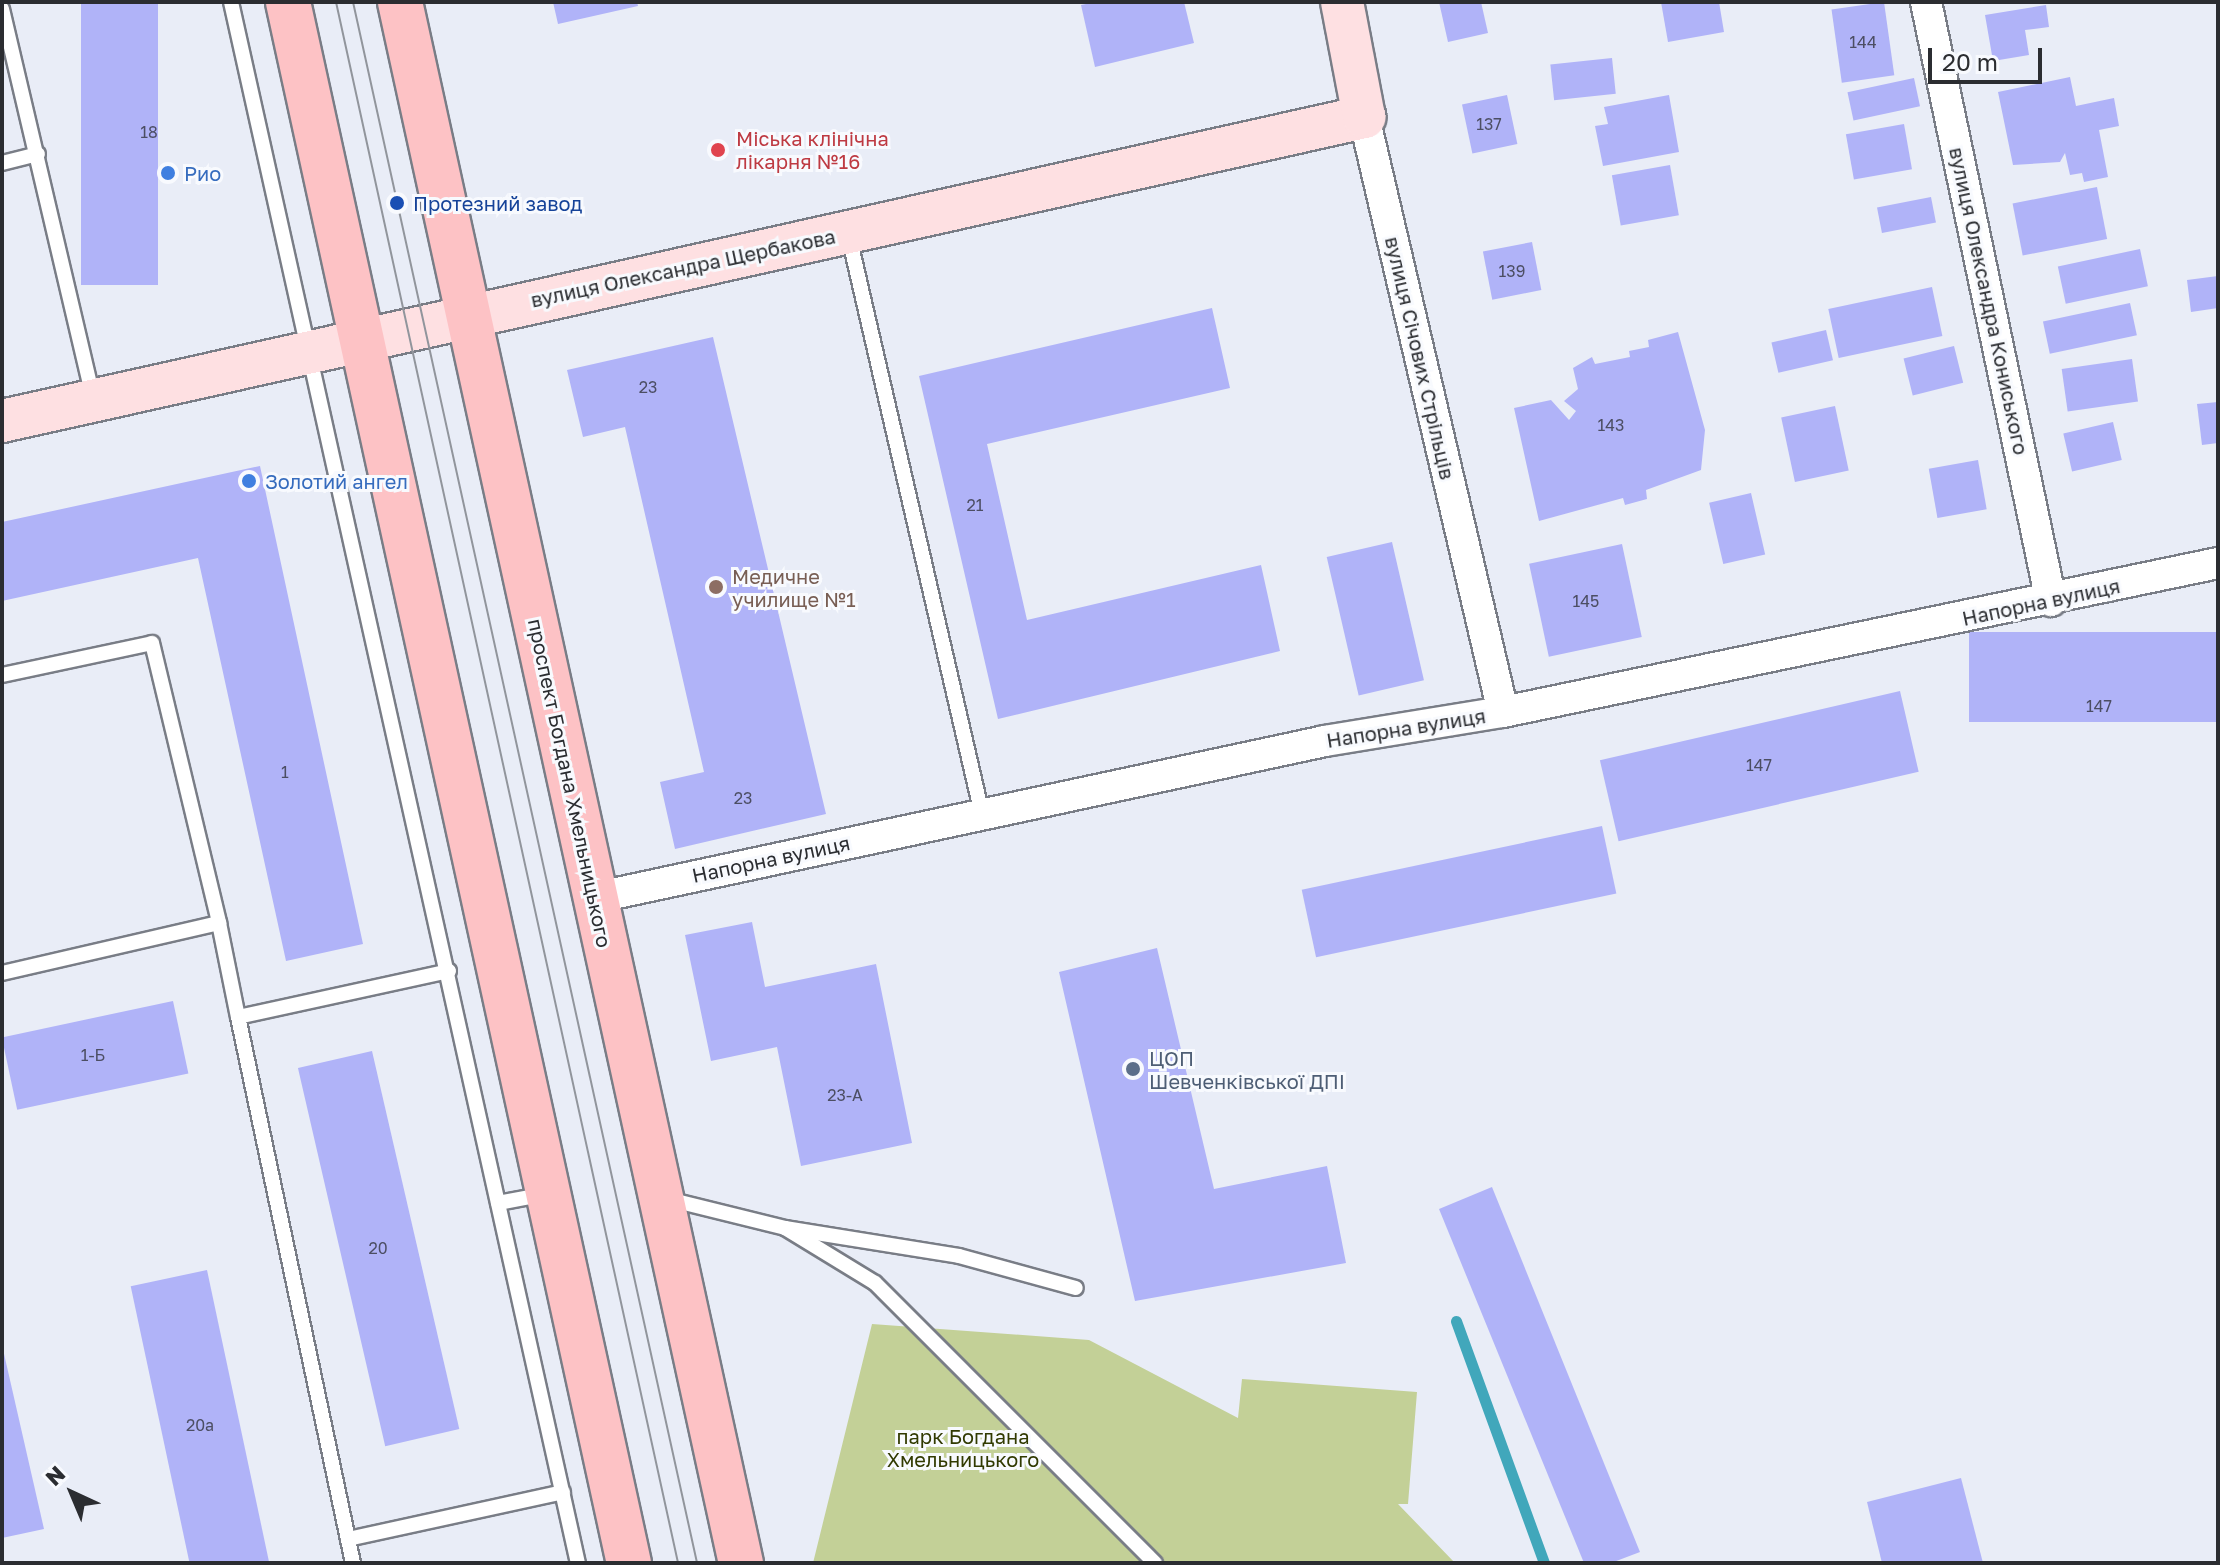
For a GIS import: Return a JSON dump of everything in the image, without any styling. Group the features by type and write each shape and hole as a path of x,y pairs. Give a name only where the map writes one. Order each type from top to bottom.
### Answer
{"main road":[{"path":"288,2 629,1563"},
{"name":"проспект Богдана Хмельницького","path":"400,2 741,1563"}],"street":[{"name":"вулиця Січових Стрільців","path":"1342,2 1364,117 1503,712"},
{"name":"вулиця Олександра Кониського","path":"1926,2 2051,601"},
{"name":"вулиця Олександра Щербакова","path":"2,421 1364,117"},
{"name":"Напорна вулиця","path":"594,898 1325,741 1503,712 2051,601 2218,563"}],"lane":[{"path":"231,2 449,971 578,1563"},
{"path":"2,9 94,401"},
{"path":"2,163 38,154"},
{"path":"848,232 982,814"},
{"path":"2,675 152,643 219,923 353,1563"},
{"path":"2,973 219,923"},
{"path":"238,1017 449,971"},
{"path":"498,1203 549,1193"},
{"path":"660,1197 785,1228 959,1256 1076,1288"},
{"path":"785,1228 875,1283 1155,1563"},
{"path":"348,1539 563,1492"}],"green space":[{"name":"парк Богдана Хмельницького","path":"872,1324 1089,1340 1238,1418 1242,1379 1417,1392 1408,1504 1398,1504 1455,1563 813,1563"}],"building":[{"path":"81,2 158,2 158,285 81,285"},
{"path":"553,2 637,2 638,6 558,24"},
{"path":"1096,2 1184,2 1194,43 1095,67 1081,5"},
{"path":"1439,2 1481,2 1488,33 1448,42"},
{"path":"1661,2 1719,2 1724,32 1668,42"},
{"path":"1884,2 1894,75 1842,83 1832,9"},
{"path":"2046,5 2049,27 2025,30 2029,55 1993,61 1985,15"},
{"path":"1612,58 1616,94 1554,100 1550,64"},
{"path":"2070,77 2076,106 2114,98 2119,126 2099,130 2108,177 2084,182 2082,173 2070,175 2065,153 2060,162 2013,165 1998,92"},
{"path":"1914,78 1920,106 1854,121 1847,92"},
{"path":"1507,95 1517,144 1472,153 1462,105"},
{"path":"1669,95 1679,152 1603,166 1595,126 1608,124 1604,107"},
{"path":"1904,124 1912,169 1854,180 1846,134"},
{"path":"1670,165 1679,215 1621,225 1612,175"},
{"path":"2097,187 2107,239 2023,255 2013,203"},
{"path":"1931,197 1936,223 1882,233 1877,207"},
{"path":"1532,242 1541,290 1492,300 1483,252"},
{"path":"2140,249 2148,286 2066,304 2058,266"},
{"path":"2218,276 2218,308 2191,312 2187,280"},
{"path":"1932,287 1942,336 1839,358 1828,309"},
{"path":"2130,303 2137,335 2050,354 2043,322"},
{"path":"1212,308 1230,388 987,444 1027,620 1261,565 1280,651 998,719 919,376"},
{"path":"1826,330 1833,360 1778,373 1771,343"},
{"path":"1678,332 1705,430 1701,470 1646,490 1647,499 1625,505 1623,498 1539,521 1514,408 1551,400 1569,420 1576,411 1564,401 1578,389 1573,368 1592,357 1595,364 1630,357 1629,351 1649,347 1648,340"},
{"name":"Медичне училище №1","path":"713,337 826,814 675,849 660,782 704,772 625,427 583,437 567,370"},
{"path":"1954,346 1963,383 1913,395 1904,359"},
{"path":"2132,359 2138,402 2068,411 2062,369"},
{"path":"2218,402 2218,443 2202,445 2197,404"},
{"path":"1835,406 1849,471 1795,482 1781,417"},
{"path":"2113,422 2122,460 2072,471 2063,433"},
{"path":"1978,460 1987,509 1937,518 1929,469"},
{"path":"260,466 363,944 286,961 198,558 2,601 2,522"},
{"path":"1751,493 1765,554 1723,564 1709,503"},
{"path":"1392,542 1424,680 1359,695 1327,557"},
{"path":"1622,544 1642,637 1549,657 1529,564"},
{"path":"1969,632 2218,632 2218,722 1969,722"},
{"path":"1900,691 1919,772 1619,841 1600,760"},
{"path":"1602,826 1616,893 1316,957 1302,890"},
{"path":"752,922 765,987 876,964 912,1143 801,1166 777,1047 711,1061 685,935"},
{"name":"ЦОП Шевченківської ДПІ","path":"1157,948 1214,1189 1327,1166 1346,1263 1135,1301 1059,972"},
{"path":"173,1001 188,1073 17,1110 2,1037"},
{"path":"372,1051 459,1429 385,1446 298,1068"},
{"path":"1492,1187 1640,1552 1611,1563 1584,1563 1439,1209"},
{"path":"207,1270 269,1563 190,1563 131,1286"},
{"path":"2,1345 44,1529 2,1538"},
{"path":"1961,1478 1983,1563 1882,1563 1867,1502"}],"waterway":[{"path":"1456,1321 1544,1563"}],"tram line":[{"path":"336,2 678,1563"},
{"path":"353,2 697,1563"}],"place":[{"name":"Міська клінічна лікарня №16","path":"718,150"},
{"name":"Рио","path":"168,173"},
{"name":"Протезний завод","path":"397,203"},
{"name":"Золотий ангел","path":"249,481"},
{"name":"Медичне училище №1","path":"716,587"},
{"name":"ЦОП Шевченківської ДПІ","path":"1133,1069"}]}
